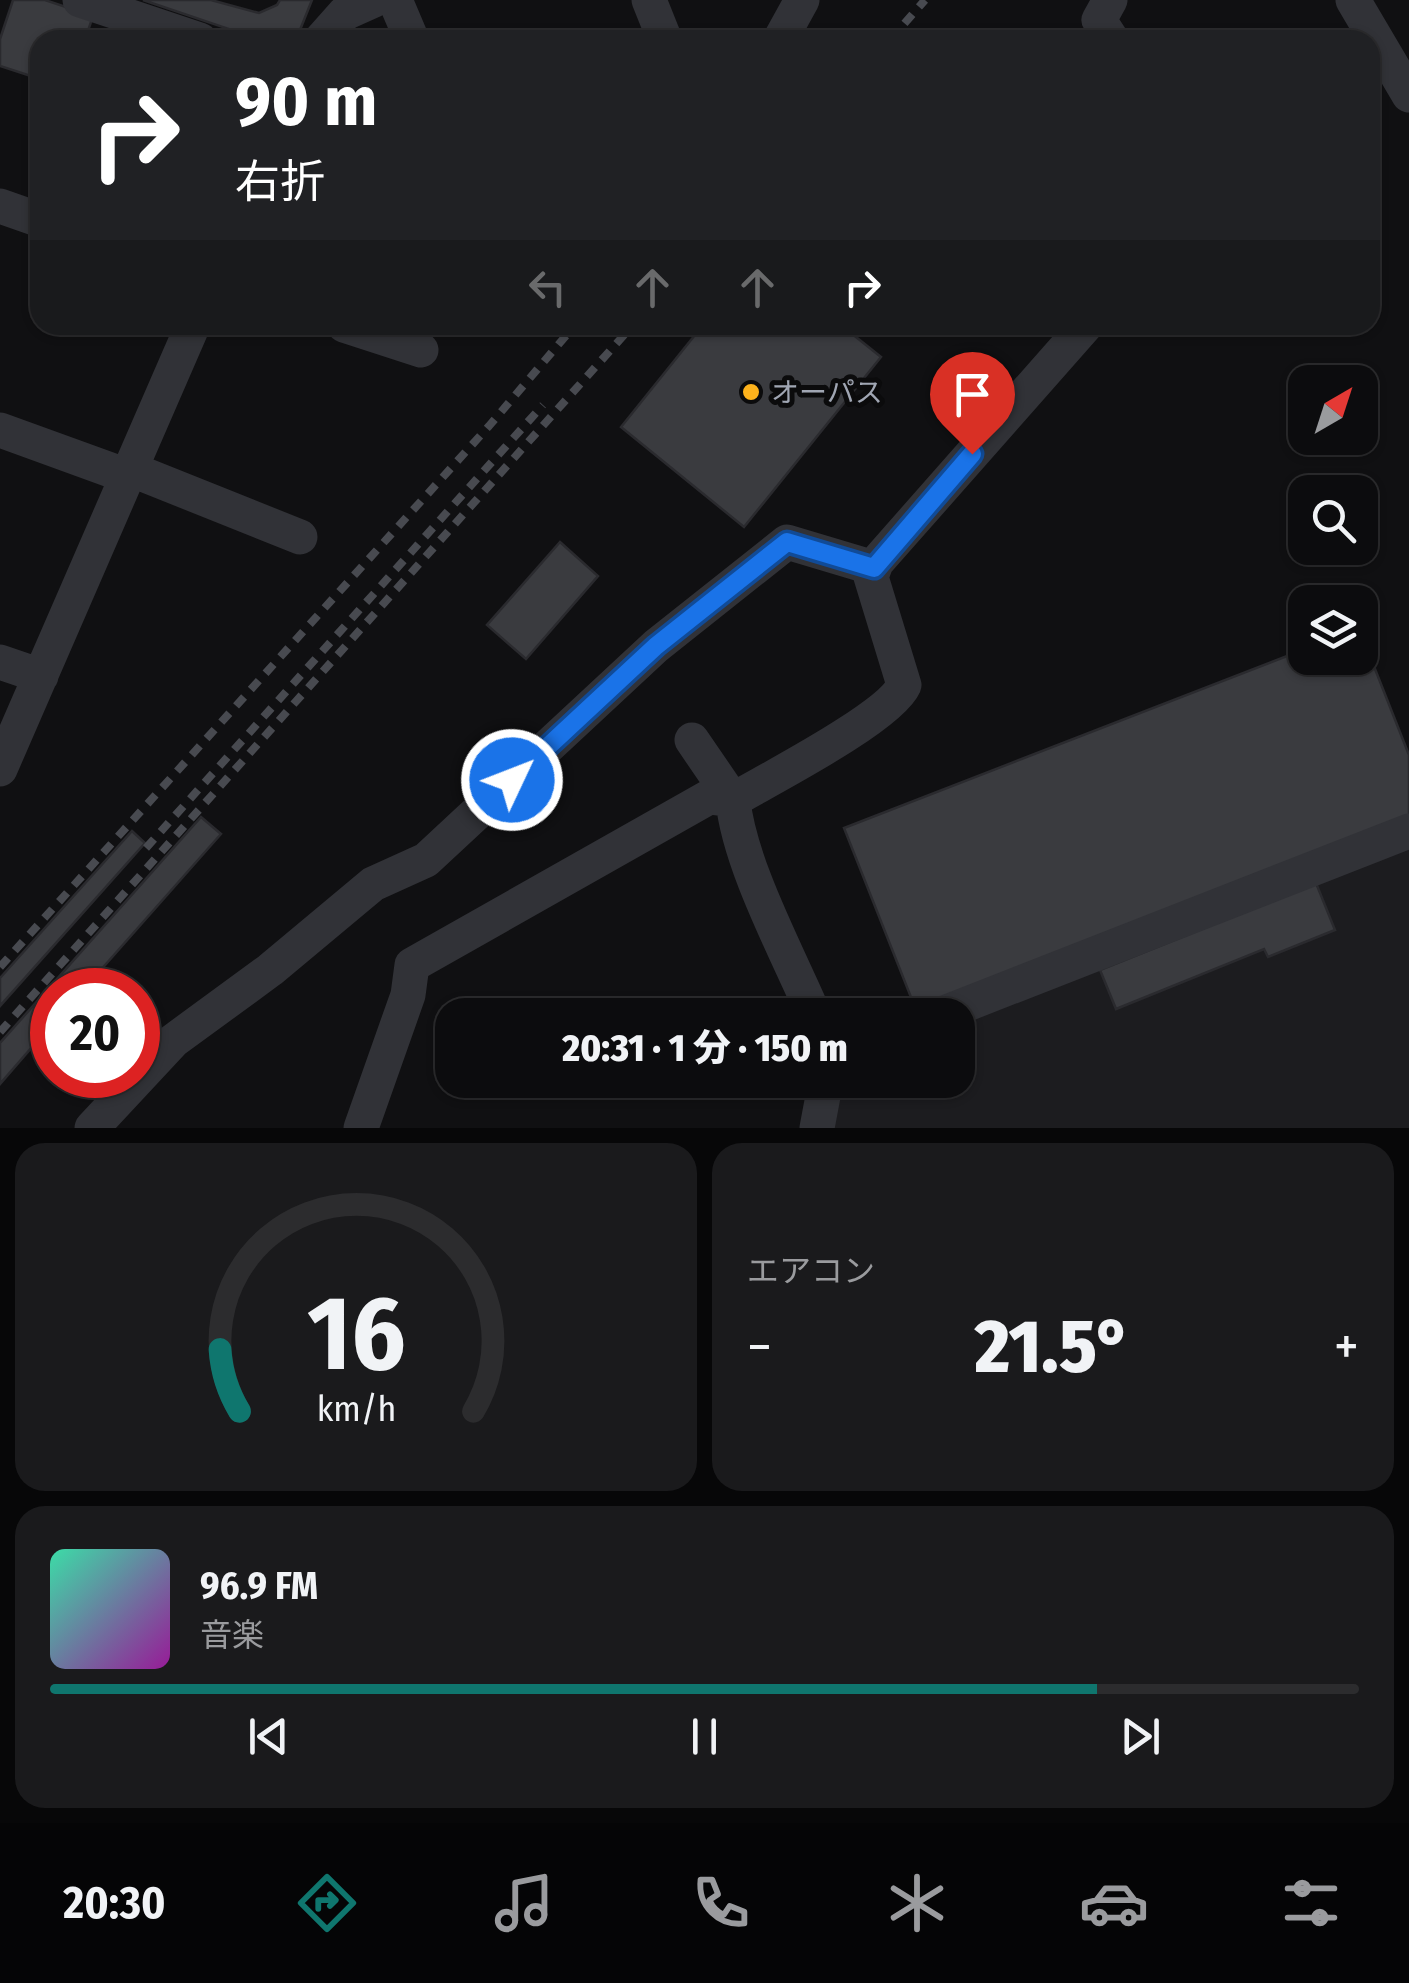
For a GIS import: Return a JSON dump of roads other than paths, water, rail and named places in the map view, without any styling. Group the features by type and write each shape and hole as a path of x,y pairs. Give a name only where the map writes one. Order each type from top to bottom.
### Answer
{"street":[{"path":"80,0 132,8 179,30"},
{"path":"331,30 346,14 374,0"},
{"path":"395,0 408,30"},
{"path":"649,0 661,30"},
{"path":"786,30 802,0"},
{"path":"1106,30 1099,20 1110,0"},
{"path":"1353,0 1371,30"},
{"path":"1380,46 1409,95"},
{"path":"0,206 30,216"},
{"path":"0,769 189,335"},
{"path":"375,335 421,350"},
{"path":"361,1128 408,996 412,965 709,797 733,800 852,729 900,695 904,684 872,577 874,568 1077,335"},
{"path":"0,430 300,537"},
{"path":"92,1128 173,1041 270,970 373,884 426,860 656,646 787,542 874,568"},
{"path":"0,662 41,676"},
{"path":"692,740 733,800 735,821 749,860 807,998"},
{"path":"975,1001 1409,831"},
{"path":"818,1128 823,1098"}],"railway":[{"path":"899,30 925,0"},
{"path":"0,967 489,426 566,335"},
{"path":"0,1032 624,335"},
{"path":"146,848 543,405"}],"place":[{"name":"オーパス","path":"751,392"}]}
